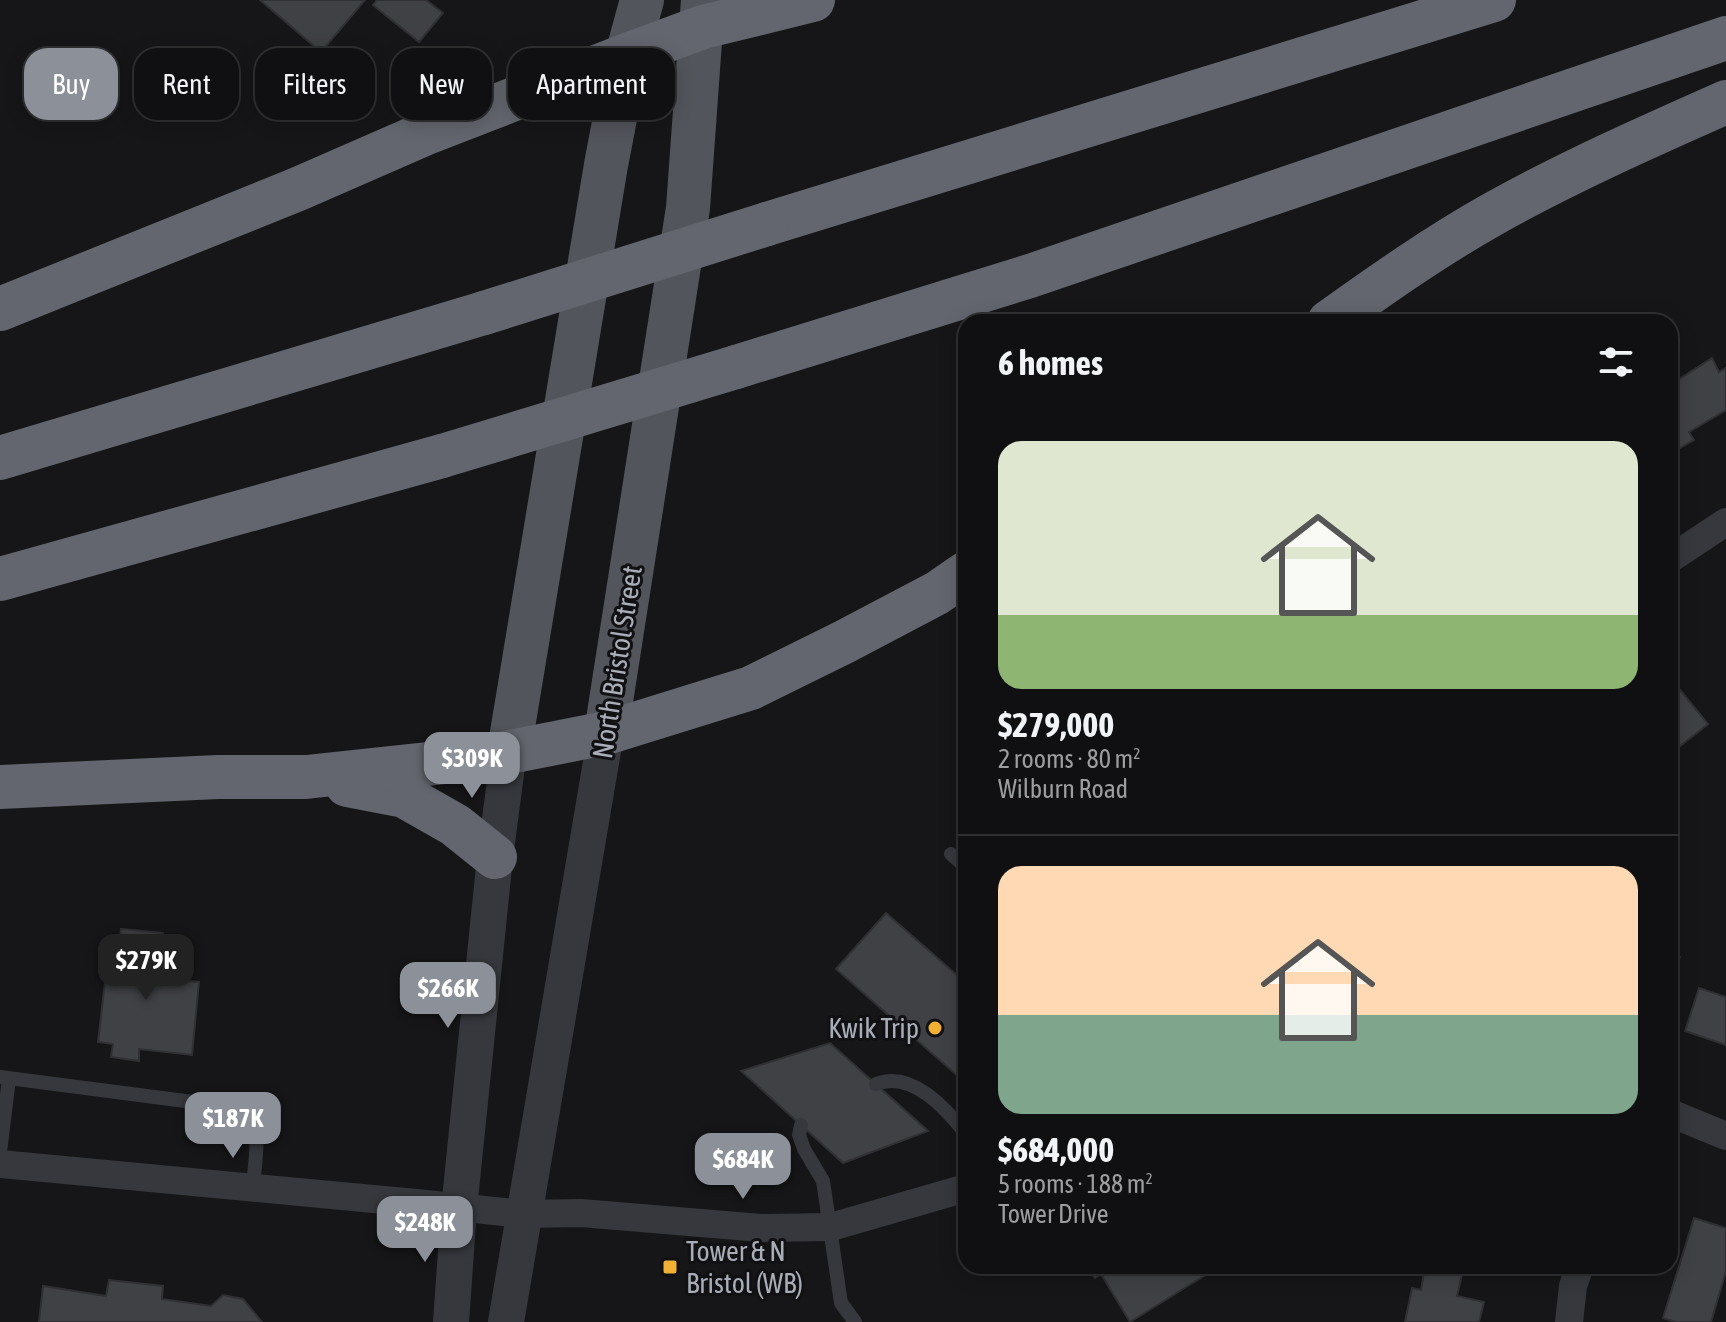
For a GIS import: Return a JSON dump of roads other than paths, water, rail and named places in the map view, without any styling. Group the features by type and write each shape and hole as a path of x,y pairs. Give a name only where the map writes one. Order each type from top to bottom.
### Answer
{"highway":[{"path":"640,48 703,14 813,0"},
{"path":"0,458 484,313 1494,0"},
{"path":"0,579 442,456 1030,276 1726,38"},
{"path":"0,309 508,101"},
{"path":"1340,314 1403,269 1493,214 1638,141 1726,102"},
{"path":"0,787 218,777 306,777 474,759 606,733 751,688 871,628 958,579"},
{"path":"306,777 404,796 455,825 495,857"}],"main road":[{"path":"629,48 642,0"},
{"name":"North Bristol Street","path":"606,733 688,208 703,14"},
{"path":"509,751 615,120"}],"street":[{"path":"1678,554 1726,522"},
{"name":"North Bristol Street","path":"506,1322 606,733"},
{"path":"451,1322 459,1209 495,857 509,751"},
{"path":"1678,1116 1726,1136"},
{"path":"0,1164 459,1209 523,1214 581,1213 761,1228 831,1227 958,1190"},
{"path":"1569,1322 1577,1274"}],"lane":[{"path":"951,854 958,860"},
{"path":"0,1152 4,1078 239,1108 250,1114 256,1125 253,1188"},
{"path":"876,1084 889,1079 907,1082 958,1124"},
{"path":"801,1125 799,1135 804,1149 823,1181 841,1303 855,1322"}],"place":[{"name":"Kwik Trip","path":"935,1028"},
{"name":"Tower & N Bristol (WB)","path":"670,1267"}]}
